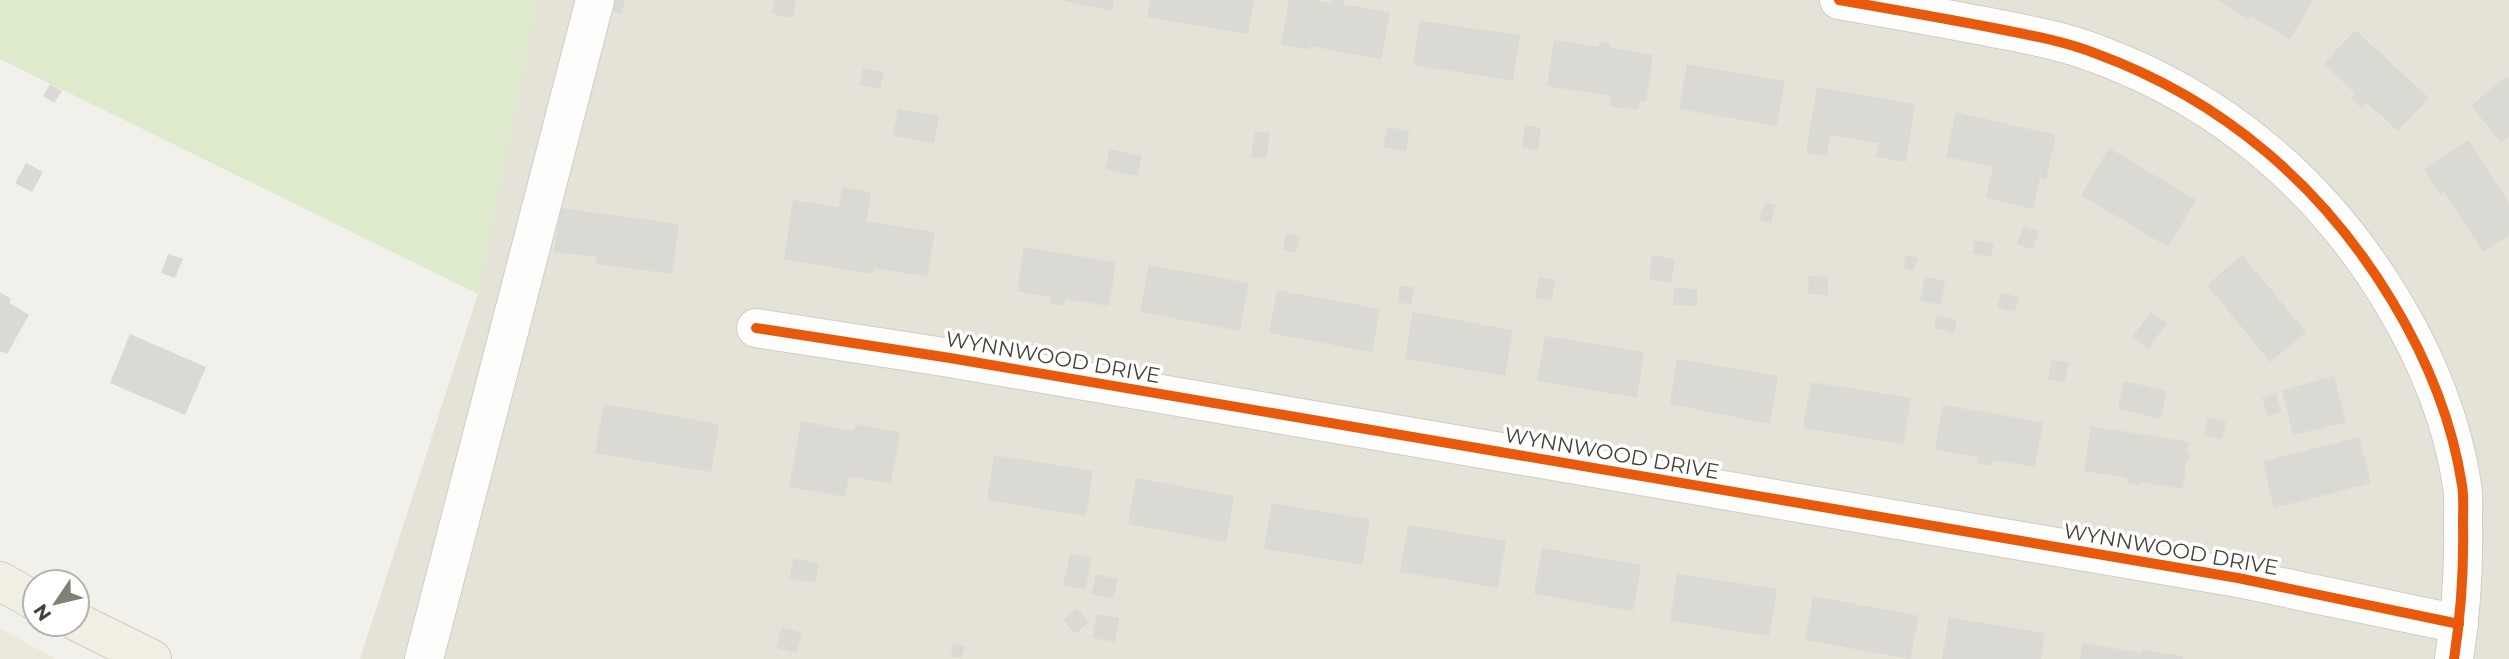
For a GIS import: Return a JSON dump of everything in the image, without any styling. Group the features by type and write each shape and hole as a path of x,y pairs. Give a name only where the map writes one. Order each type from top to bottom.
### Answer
{"main road":[{"path":"0,581 21,593"},
{"path":"91,629 152,659"}],"street":[{"path":"424,659 595,0"},
{"path":"1839,0 2041,38 2094,52 2135,69 2172,86 2254,143 2316,201 2353,245 2387,293 2435,386 2463,487 2464,545 2457,642"},
{"name":"WYNNWOOD DRIVE","path":"756,328 950,358 2238,578 2457,642"}],"shaded area":[{"path":"538,0 2509,0 2509,659 360,659 478,294"},
{"path":"0,628 55,659 0,659"}],"green space":[{"path":"0,0 538,0 478,294 0,59"}],"building":[{"path":"606,0 625,0 622,14 605,10"},
{"path":"774,0 796,0 793,18 772,14"},
{"path":"1060,0 1114,0 1112,11"},
{"path":"1150,0 1254,0 1248,34 1147,17"},
{"path":"1289,0 1331,3 1332,0 1344,0 1344,4 1390,13 1381,59 1310,46 1310,50 1281,45"},
{"path":"2217,0 2313,0 2290,39 2250,16 2248,19"},
{"path":"1420,21 1520,35 1513,81 1413,65"},
{"path":"2355,30 2429,98 2398,131 2367,103 2362,108 2351,98 2355,93 2324,64"},
{"path":"1554,40 1599,47 1599,42 1610,44 1610,48 1653,55 1646,102 1640,101 1638,110 1610,106 1611,96 1547,86"},
{"path":"1687,64 1785,81 1777,126 1679,109"},
{"path":"863,68 884,72 880,89 860,85"},
{"path":"2507,76 2509,136 2501,142 2471,106"},
{"path":"50,84 62,91 54,103 43,96"},
{"path":"1817,87 1915,104 1906,162 1876,157 1879,143 1830,135 1827,156 1806,153"},
{"path":"898,109 939,116 934,143 893,136"},
{"path":"1956,112 2056,135 2046,179 2040,178 2033,209 1986,198 1993,167 1946,157"},
{"path":"1525,125 1541,128 1538,150 1522,147"},
{"path":"1387,127 1409,131 1406,151 1383,147"},
{"path":"1255,131 1270,133 1266,158 1251,157"},
{"path":"2468,140 2509,203 2509,235 2483,252 2444,192 2440,195 2424,169"},
{"path":"2109,148 2196,200 2168,247 2081,195"},
{"path":"1110,149 1142,156 1137,176 1105,169"},
{"path":"26,163 43,172 32,192 15,183"},
{"path":"842,187 871,192 866,221 935,232 927,277 874,268 873,274 784,259 793,200 839,207"},
{"path":"1765,202 1776,205 1771,223 1759,220"},
{"path":"561,208 679,224 672,274 596,264 597,257 554,252"},
{"path":"2024,226 2039,231 2033,250 2017,244"},
{"path":"1286,233 1300,236 1296,252 1283,250"},
{"path":"1975,240 1994,244 1991,257 1972,254"},
{"path":"1024,247 1116,262 1109,306 1065,299 1064,306 1049,303 1051,297 1017,291"},
{"path":"168,254 183,259 175,278 161,273"},
{"path":"1652,255 1675,259 1671,283 1649,279"},
{"path":"1906,255 1918,258 1914,271 1903,268"},
{"path":"2242,255 2306,332 2270,362 2207,285"},
{"path":"1149,265 1249,283 1240,331 1140,312"},
{"path":"1809,276 1828,277 1828,295 1808,294"},
{"path":"1539,277 1556,280 1551,301 1535,298"},
{"path":"1925,277 1945,281 1941,305 1920,301"},
{"path":"1400,286 1414,287 1411,305 1398,302"},
{"path":"1674,288 1697,289 1697,306 1673,305"},
{"path":"1277,290 1380,309 1372,352 1269,333"},
{"path":"0,292 11,299 9,303 29,315 7,354 0,351"},
{"path":"2001,293 2019,297 2015,312 1997,307"},
{"path":"1413,312 1513,330 1505,376 1405,359"},
{"path":"2151,312 2167,323 2148,349 2132,337"},
{"path":"1937,315 1957,320 1954,333 1934,328"},
{"path":"130,334 206,367 185,415 110,383"},
{"path":"1545,336 1644,352 1637,398 1537,381"},
{"path":"1677,359 1778,376 1770,424 1670,404"},
{"path":"2052,360 2069,362 2065,382 2048,379"},
{"path":"2334,376 2346,422 2293,435 2282,390"},
{"path":"2124,381 2167,391 2161,419 2118,409"},
{"path":"1811,382 1911,398 1903,444 1803,428"},
{"path":"2276,394 2281,411 2268,416 2262,398"},
{"path":"604,404 719,424 711,472 595,453"},
{"path":"1943,405 2043,422 2035,467 1992,460 1991,466 1977,463 1978,457 1935,450"},
{"path":"2208,418 2226,422 2222,439 2204,435"},
{"path":"801,421 854,431 856,424 900,432 891,484 849,476 845,497 789,487"},
{"path":"2091,426 2189,442 2189,461 2186,460 2182,489 2140,482 2139,486 2127,483 2127,478 2084,471"},
{"path":"2359,437 2371,483 2274,508 2263,461"},
{"path":"994,455 1093,471 1086,516 987,500"},
{"path":"1136,478 1234,496 1226,542 1128,524"},
{"path":"1272,503 1370,519 1362,565 1264,549"},
{"path":"1408,525 1506,541 1498,588 1400,572"},
{"path":"1542,548 1641,565 1633,611 1534,594"},
{"path":"1070,554 1091,558 1086,589 1063,586"},
{"path":"794,558 819,564 815,583 789,578"},
{"path":"1096,574 1118,579 1113,599 1091,594"},
{"path":"1677,574 1777,589 1769,636 1670,621"},
{"path":"1813,596 1919,616 1910,659 1805,640"},
{"path":"1077,609 1089,622 1075,634 1063,620"},
{"path":"1097,614 1119,618 1115,642 1092,638"},
{"path":"1949,617 2045,633 2041,659 1942,659"},
{"path":"782,627 802,633 796,653 776,648"},
{"path":"953,643 965,646 962,658 951,656"},
{"path":"2082,643 2142,653 2142,650 2183,656 2183,659 2080,659"}],"cycle path":[{"path":"1839,0 1956,21 2085,49 2163,83 2206,108 2265,151 2300,183 2365,259 2392,302 2417,346 2437,392 2452,438 2462,485 2463,504 2462,591 2454,659"},
{"path":"756,328 950,358 2238,578 2459,624"}]}
